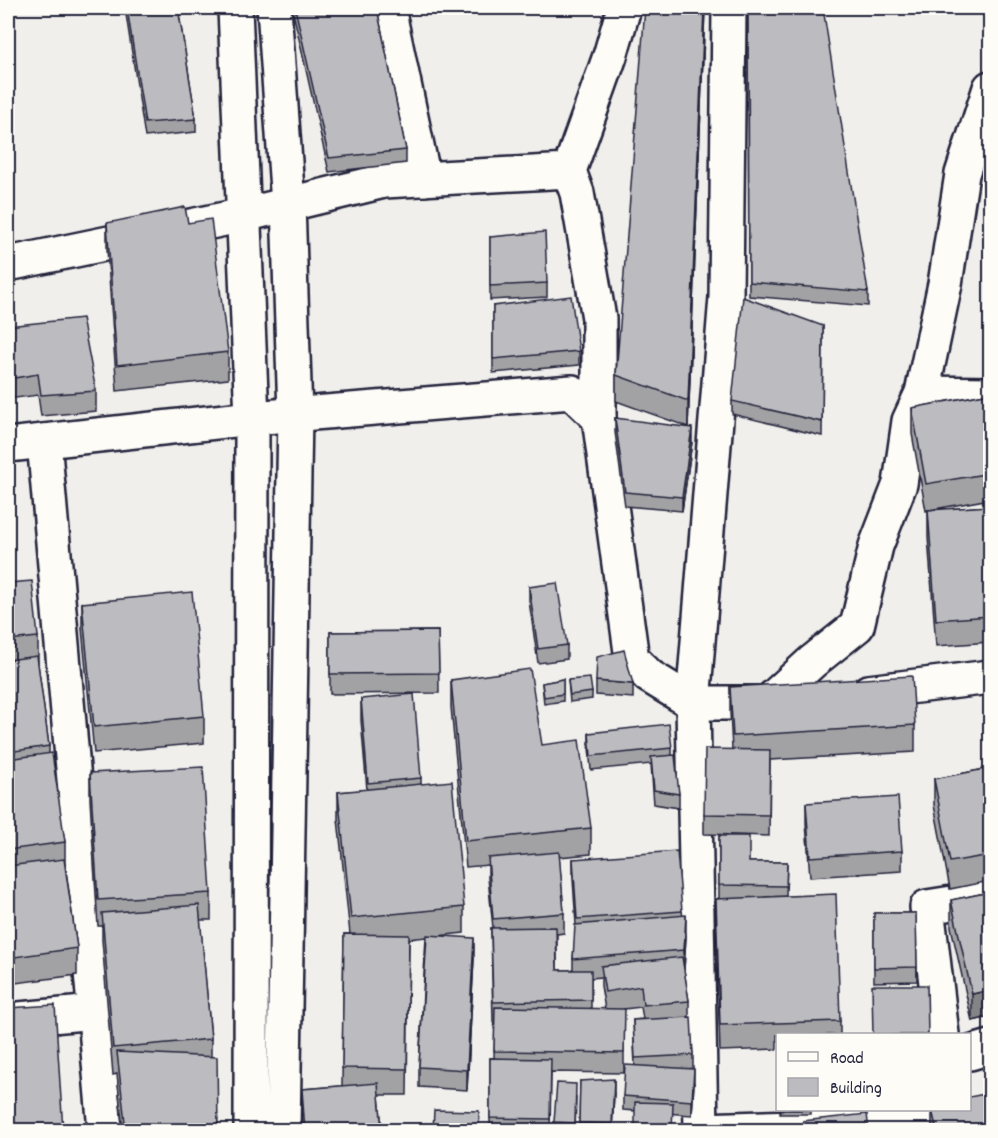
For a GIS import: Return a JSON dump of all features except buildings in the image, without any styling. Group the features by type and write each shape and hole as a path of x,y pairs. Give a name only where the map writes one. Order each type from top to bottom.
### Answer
{"street":[{"path":"235,8 252,418 251,1131"},
{"path":"274,8 288,204 295,414 283,1131"},
{"path":"388,8 424,179"},
{"path":"624,8 610,56 569,171 577,193 599,318 599,418 632,659 649,676 693,703 765,705 990,677"},
{"path":"729,8 726,297 693,703 701,1130 794,1127 923,1111"},
{"path":"765,705 812,662 857,626 876,546 900,484 909,421 922,393 945,284 962,174 981,148 990,88"},
{"path":"8,264 244,215 384,181 569,171"},
{"path":"8,445 252,418 572,392 599,418"},
{"path":"922,393 990,394"},
{"path":"44,441 105,1131"},
{"path":"942,1033 927,907 990,897"},
{"path":"8,1020 95,1012"},
{"path":"971,1052 990,1047"}]}
